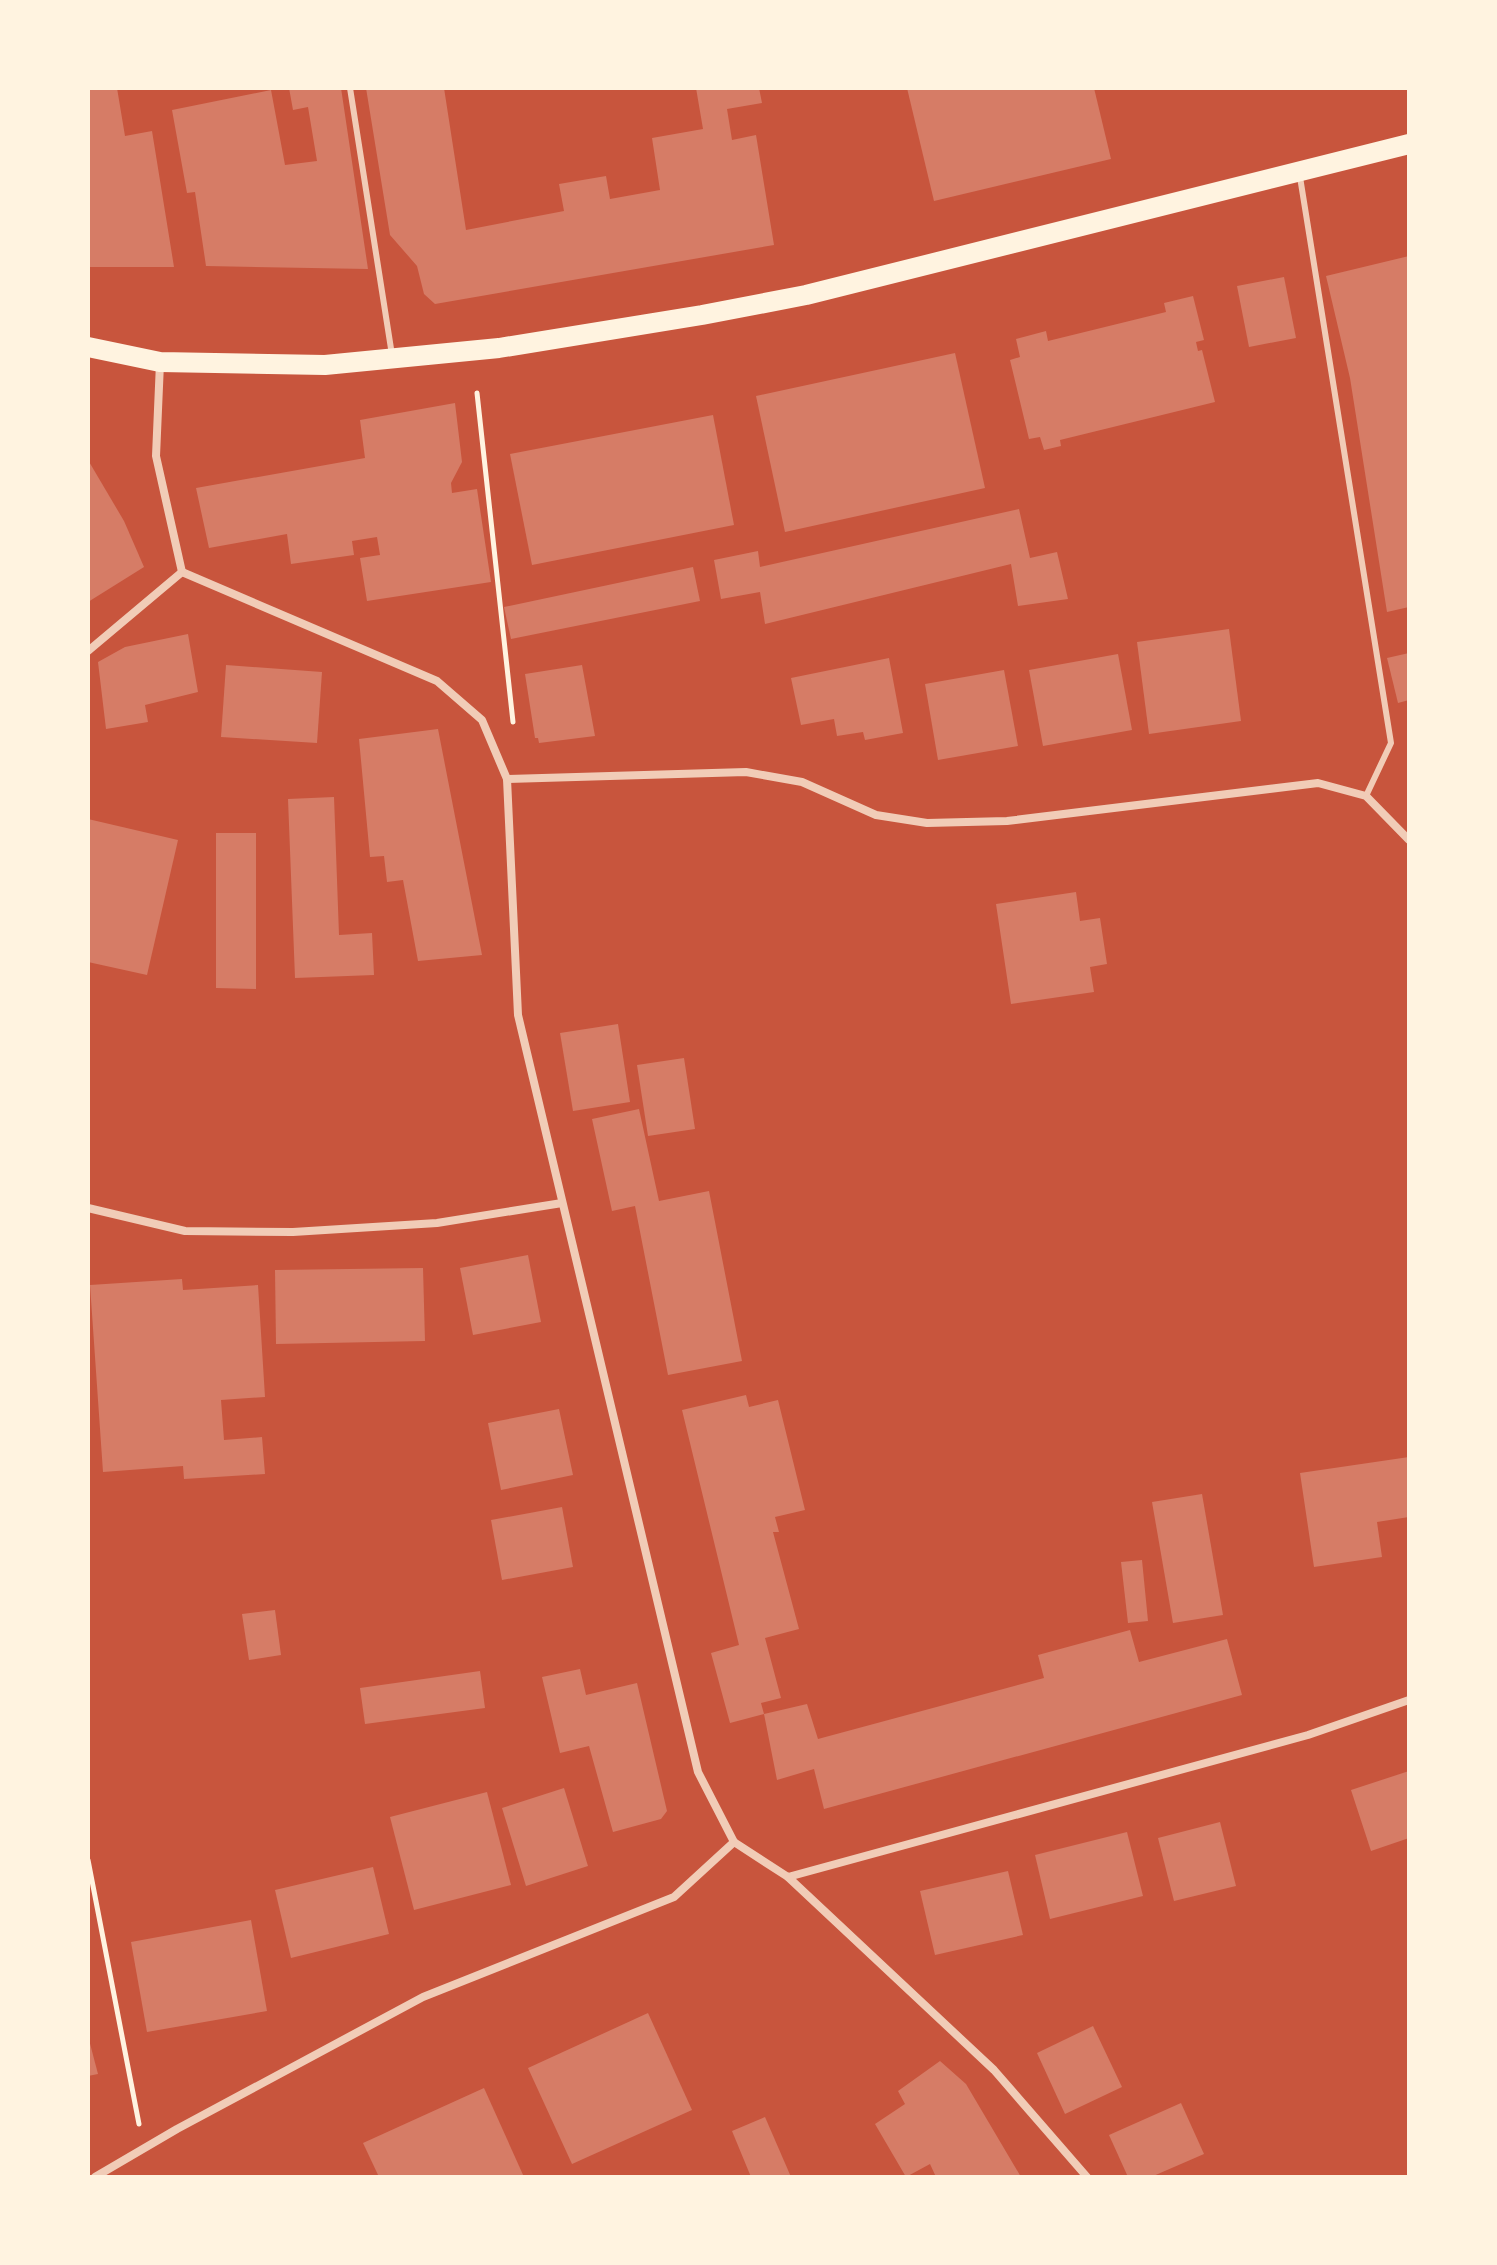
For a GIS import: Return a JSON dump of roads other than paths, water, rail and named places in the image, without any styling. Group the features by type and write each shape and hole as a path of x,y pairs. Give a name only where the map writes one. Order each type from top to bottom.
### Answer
{"main road":[{"path":"88,347 160,362 325,365 514,346 806,295 1409,144"}],"street":[{"path":"160,362 156,456 182,572"},
{"path":"88,651 182,572"},
{"path":"182,572 437,681 482,720 507,779 518,1015 698,1772 734,1842 788,1877 994,2070 1087,2177"},
{"path":"507,779 746,772 802,782 876,815 927,823 1007,821 1318,783 1366,796 1409,840"},
{"path":"88,1208 185,1231 293,1232 437,1223 562,1203"},
{"path":"788,1877 1308,1735 1409,1700"},
{"path":"95,2177 177,2129 423,1997 674,1897 734,1842"}],"lane":[{"path":"350,88 393,359"},
{"path":"1299,172 1391,743 1366,796"}]}
